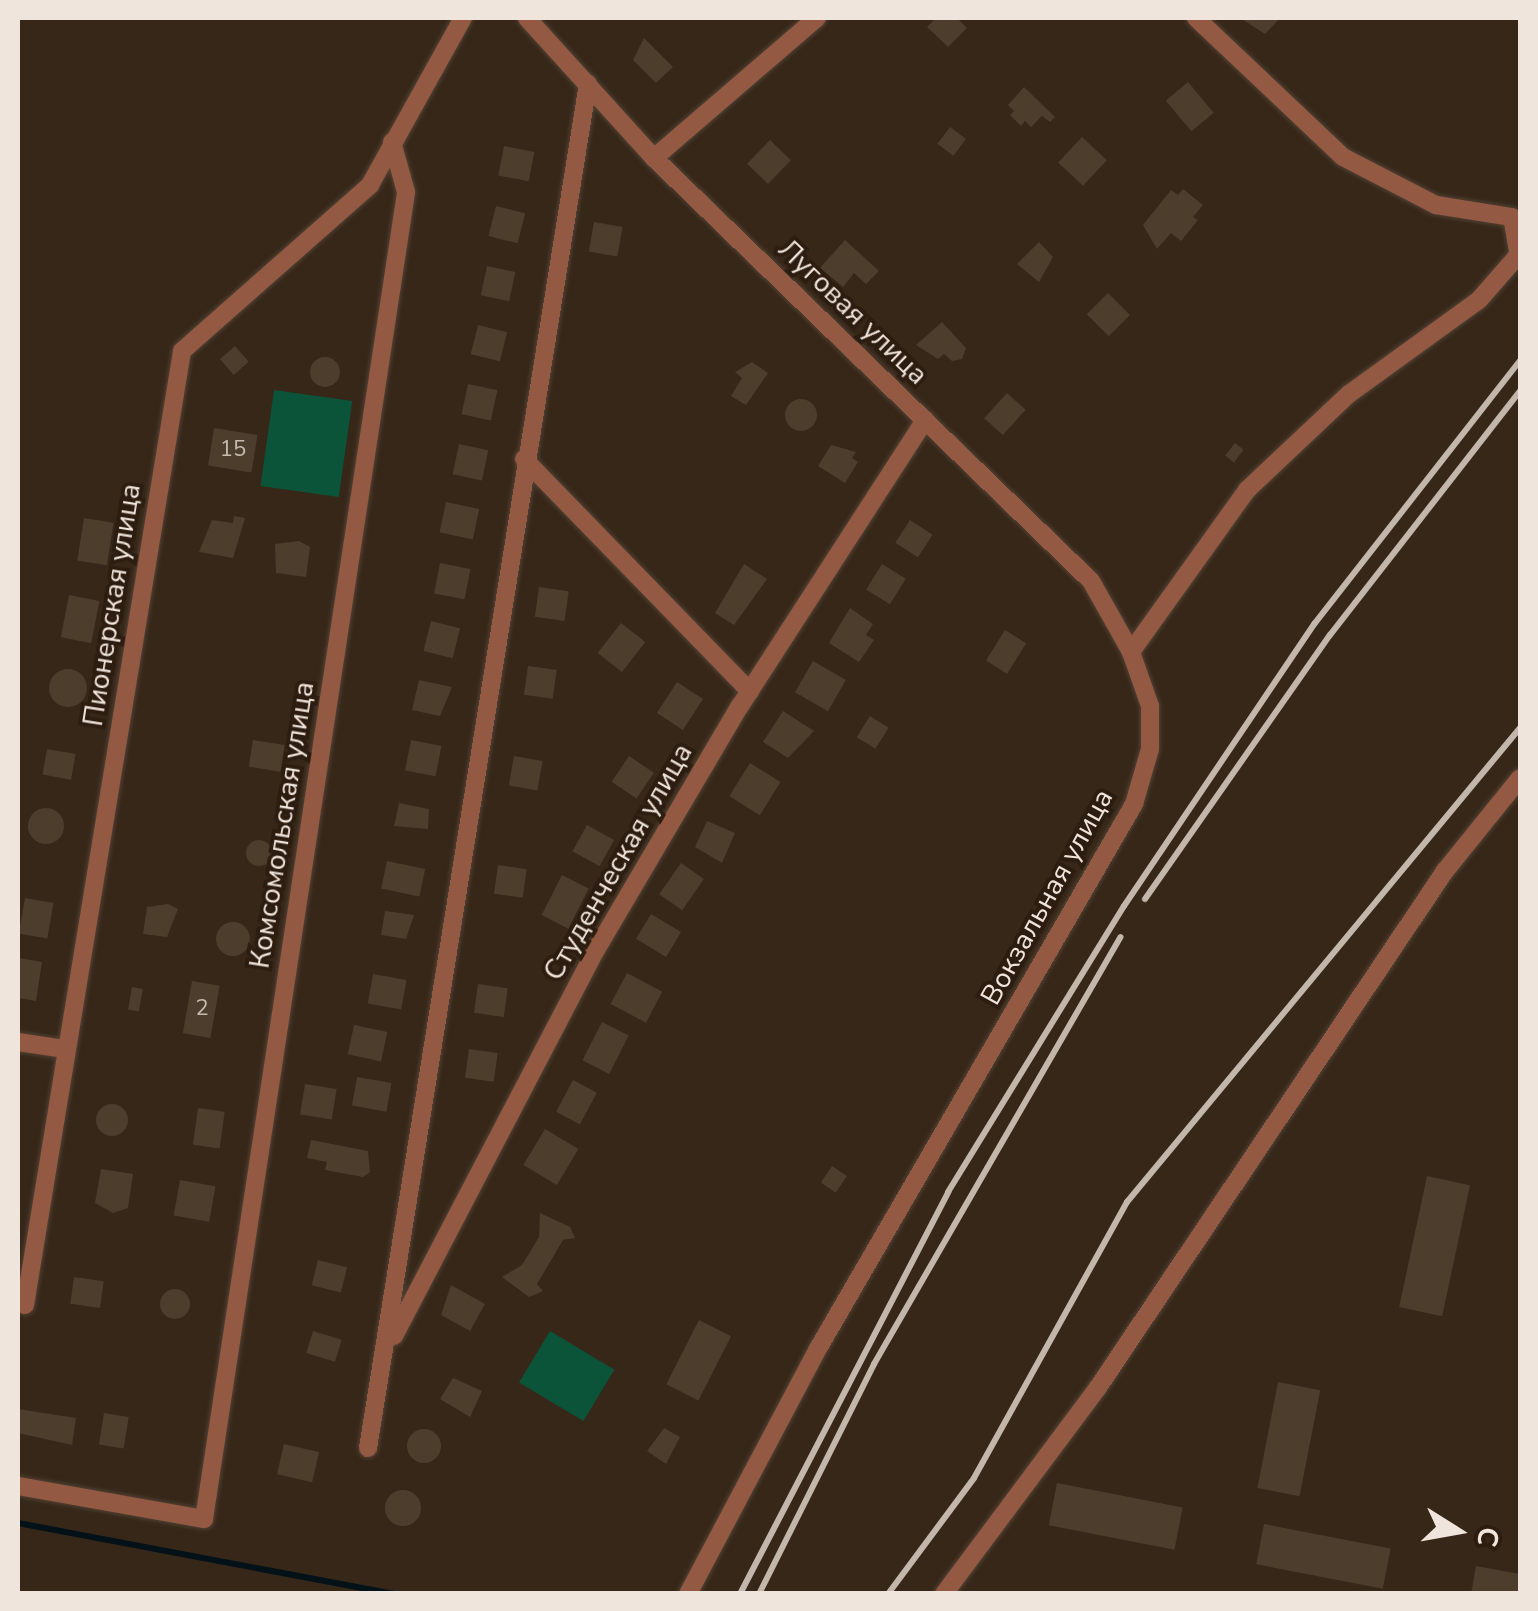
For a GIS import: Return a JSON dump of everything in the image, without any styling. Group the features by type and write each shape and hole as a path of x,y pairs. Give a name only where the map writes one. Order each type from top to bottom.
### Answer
{"street":[{"name":"Пионерская улица","path":"25,1305 64,1049 182,351 370,185 462,18"},
{"name":"Луговая улица","path":"528,18 654,158 1091,581 1131,652"},
{"path":"654,158 817,18"},
{"path":"1131,652 1246,490 1348,394 1479,300 1520,254 1512,217 1436,205 1342,158 1196,18"},
{"path":"368,1448 388,1348 524,458 588,84"},
{"name":"Комсомольская улица","path":"18,1486 204,1518 406,192 392,142"},
{"name":"Студенческая улица","path":"388,1348 596,950 750,691 925,420"},
{"path":"524,458 750,691"},
{"name":"Вокзальная улица","path":"688,1594 819,1348 1134,804 1150,749 1150,706 1131,652"},
{"path":"944,1594 1097,1389 1445,872 1520,778"},
{"path":"18,1042 64,1049"}],"green space":[{"path":"274,390 352,401 339,497 261,486"},
{"path":"550,1331 614,1370 583,1421 519,1382"}],"building":[{"path":"936,18 957,18 967,28 948,47 927,27"},
{"path":"1240,18 1280,18 1265,34"},
{"path":"644,38 673,67 656,83 633,60"},
{"path":"1188,82 1214,113 1191,131 1166,101"},
{"path":"1024,87 1055,117 1050,122 1042,116 1031,127 1025,121 1021,126 1010,115 1014,111 1008,105"},
{"path":"950,127 966,139 953,156 937,144"},
{"path":"1082,137 1107,160 1083,186 1058,163"},
{"path":"770,140 791,160 768,184 747,164"},
{"path":"504,146 534,152 529,181 498,175"},
{"path":"1183,189 1203,205 1193,217 1198,220 1181,241 1171,233 1157,249 1143,225 1171,190 1178,195"},
{"path":"496,206 525,213 518,243 489,236"},
{"path":"594,222 623,227 617,257 589,252"},
{"path":"845,240 879,271 866,284 854,273 843,287 820,268"},
{"path":"1039,242 1053,257 1039,282 1017,264"},
{"path":"487,266 515,272 509,301 481,295"},
{"path":"1108,293 1130,315 1109,336 1087,314"},
{"path":"942,322 966,348 962,359 952,361 944,354 938,359 916,345"},
{"path":"478,325 507,332 500,361 471,354"},
{"path":"235,346 249,362 234,375 220,359"},
{"path":"325,357 336,361 340,372 336,383 325,387 314,383 310,372 314,361"},
{"path":"752,362 768,373 746,405 731,396 742,378 735,372"},
{"path":"468,384 497,390 491,421 462,414"},
{"path":"1007,393 1026,410 1003,435 984,418"},
{"path":"801,399 812,404 817,415 812,426 801,431 790,426 785,415 790,404"},
{"path":"214,428 257,435 252,472 208,466"},
{"path":"1235,443 1244,450 1234,462 1225,456"},
{"path":"459,444 488,450 482,481 453,474"},
{"path":"831,445 856,452 852,458 858,462 845,483 818,466"},
{"path":"446,502 479,509 473,539 440,532"},
{"path":"234,516 245,518 233,558 199,552 212,520 233,523"},
{"path":"84,518 114,523 107,565 77,560"},
{"path":"910,520 933,535 918,557 895,543"},
{"path":"299,541 310,547 306,577 276,573 275,544"},
{"path":"440,563 470,569 465,599 434,593"},
{"path":"744,564 767,579 734,625 715,613"},
{"path":"882,564 906,579 890,604 866,589"},
{"path":"539,587 569,591 565,621 535,617"},
{"path":"69,595 99,601 91,643 61,637"},
{"path":"850,608 873,624 866,635 874,640 859,662 829,643"},
{"path":"431,621 460,628 453,658 424,651"},
{"path":"621,623 645,642 622,672 598,653"},
{"path":"1005,630 1026,643 1007,674 986,661"},
{"path":"813,661 846,680 828,711 795,692"},
{"path":"528,666 557,670 553,699 524,695"},
{"path":"68,669 81,675 87,688 81,701 68,707 55,701 49,688 55,675"},
{"path":"419,680 452,687 440,716 412,710"},
{"path":"677,682 703,699 683,730 657,713"},
{"path":"783,711 814,731 788,758 763,742"},
{"path":"870,716 889,728 875,749 857,737"},
{"path":"253,740 285,745 280,772 249,767"},
{"path":"411,740 441,746 436,776 405,770"},
{"path":"47,749 76,754 71,780 42,775"},
{"path":"514,756 543,761 537,791 509,786"},
{"path":"629,756 654,773 637,798 612,782"},
{"path":"750,763 781,782 760,815 729,796"},
{"path":"399,803 429,809 428,829 394,826"},
{"path":"46,808 58,814 64,826 58,838 46,844 34,838 28,826 34,814"},
{"path":"707,821 735,833 722,863 695,847"},
{"path":"587,825 614,840 600,866 572,851"},
{"path":"259,840 268,844 272,853 268,862 259,866 250,862 246,853 250,844"},
{"path":"387,861 425,869 419,896 381,888"},
{"path":"681,863 704,879 682,910 659,894"},
{"path":"498,865 527,869 523,898 494,894"},
{"path":"562,875 589,889 568,929 542,915"},
{"path":"25,898 54,903 47,938 19,933"},
{"path":"168,904 178,909 167,937 143,934 147,907"},
{"path":"385,911 414,915 406,939 381,935"},
{"path":"651,914 681,932 666,957 636,939"},
{"path":"233,922 245,927 250,939 245,951 233,956 221,951 216,939 221,927"},
{"path":"18,958 42,962 36,1001 18,998"},
{"path":"627,973 662,992 646,1023 611,1004"},
{"path":"373,974 406,980 401,1009 368,1004"},
{"path":"192,981 220,986 210,1038 183,1033"},
{"path":"478,984 508,988 504,1017 474,1013"},
{"path":"132,987 143,989 139,1012 128,1010"},
{"path":"602,1022 629,1036 609,1074 582,1060"},
{"path":"354,1025 387,1032 381,1061 348,1054"},
{"path":"469,1049 498,1053 494,1082 465,1078"},
{"path":"357,1077 391,1083 386,1112 352,1106"},
{"path":"573,1080 597,1093 580,1124 556,1112"},
{"path":"305,1084 337,1089 332,1120 300,1115"},
{"path":"112,1104 124,1108 128,1120 124,1132 112,1136 100,1132 96,1120 100,1108"},
{"path":"198,1108 225,1112 220,1148 193,1145"},
{"path":"545,1129 578,1149 557,1185 523,1165"},
{"path":"311,1140 368,1151 370,1172 363,1177 325,1170 327,1162 307,1158"},
{"path":"832,1166 847,1176 836,1193 821,1183"},
{"path":"101,1169 133,1174 128,1208 113,1213 95,1203"},
{"path":"1427,1176 1470,1185 1442,1316 1399,1307"},
{"path":"180,1180 215,1186 209,1222 174,1215"},
{"path":"540,1213 570,1227 575,1238 563,1240 537,1284 543,1291 529,1297 502,1277 522,1265 539,1237"},
{"path":"318,1260 347,1267 341,1292 312,1285"},
{"path":"74,1277 104,1281 100,1308 70,1304"},
{"path":"451,1285 485,1304 470,1331 441,1315"},
{"path":"175,1289 186,1293 190,1304 186,1315 175,1319 164,1315 160,1304 164,1293"},
{"path":"699,1320 731,1336 698,1400 666,1384"},
{"path":"313,1331 342,1340 335,1362 306,1353"},
{"path":"453,1378 482,1391 470,1417 440,1399"},
{"path":"1278,1382 1320,1390 1300,1496 1257,1488"},
{"path":"18,1409 76,1418 72,1445 18,1433"},
{"path":"104,1413 129,1417 124,1449 99,1445"},
{"path":"664,1428 680,1437 666,1464 647,1451"},
{"path":"424,1429 436,1434 441,1446 436,1458 424,1463 412,1458 407,1446 412,1434"},
{"path":"284,1444 319,1452 312,1482 277,1474"},
{"path":"1057,1483 1183,1507 1174,1550 1049,1525"},
{"path":"403,1490 416,1495 421,1508 416,1521 403,1526 390,1521 385,1508 390,1495"},
{"path":"1264,1524 1391,1549 1383,1589 1256,1564"},
{"path":"1476,1566 1520,1574 1520,1594 1471,1594"}],"waterway":[{"path":"18,1523 395,1594"}],"railway":[{"path":"740,1594 948,1192 1124,906 1315,623 1520,361"},
{"path":"1145,899 1330,635 1520,391"},
{"path":"888,1594 974,1478 1127,1202 1520,728"},
{"path":"759,1594 874,1364 1121,937"}]}
